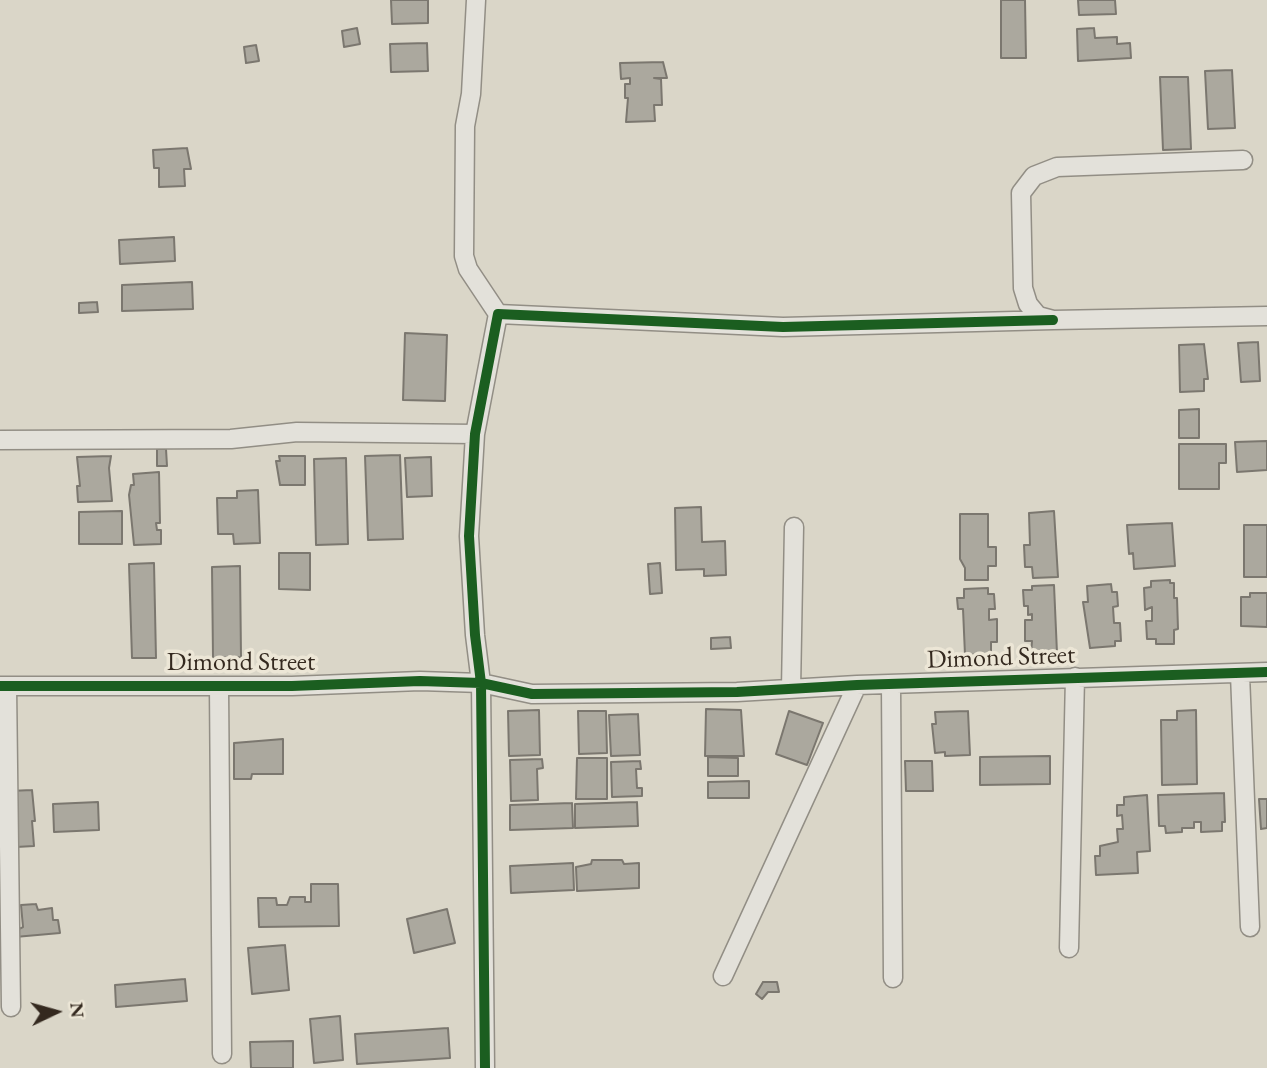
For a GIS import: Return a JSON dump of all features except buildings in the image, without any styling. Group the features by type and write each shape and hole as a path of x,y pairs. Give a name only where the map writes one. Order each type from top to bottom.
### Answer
{"street":[{"path":"476,0 471,94 465,126 464,256 468,269 498,314 475,434 470,566 481,683 485,1068"},
{"path":"1053,320 1038,316 1028,304 1023,288 1021,193 1034,176 1057,167 1243,160"},
{"path":"498,314 783,327 1267,316"},
{"path":"0,440 231,439 297,432 475,434"},
{"path":"792,689 794,527"},
{"name":"Dimond Street","path":"4,686 219,687 420,681 481,683 532,694 737,692 1075,677 1267,673"},
{"path":"1240,674 1250,927"},
{"path":"1069,948 1075,677"},
{"path":"723,976 857,685"},
{"path":"891,685 892,978"},
{"path":"4,686 11,1007"},
{"path":"219,687 222,1054"}],"cycle path":[{"path":"485,1068 481,683 469,536 475,434 498,314 783,327 1053,320"},
{"path":"0,686 292,686 420,681 481,683 532,694 737,692 857,685 1267,672"}]}
